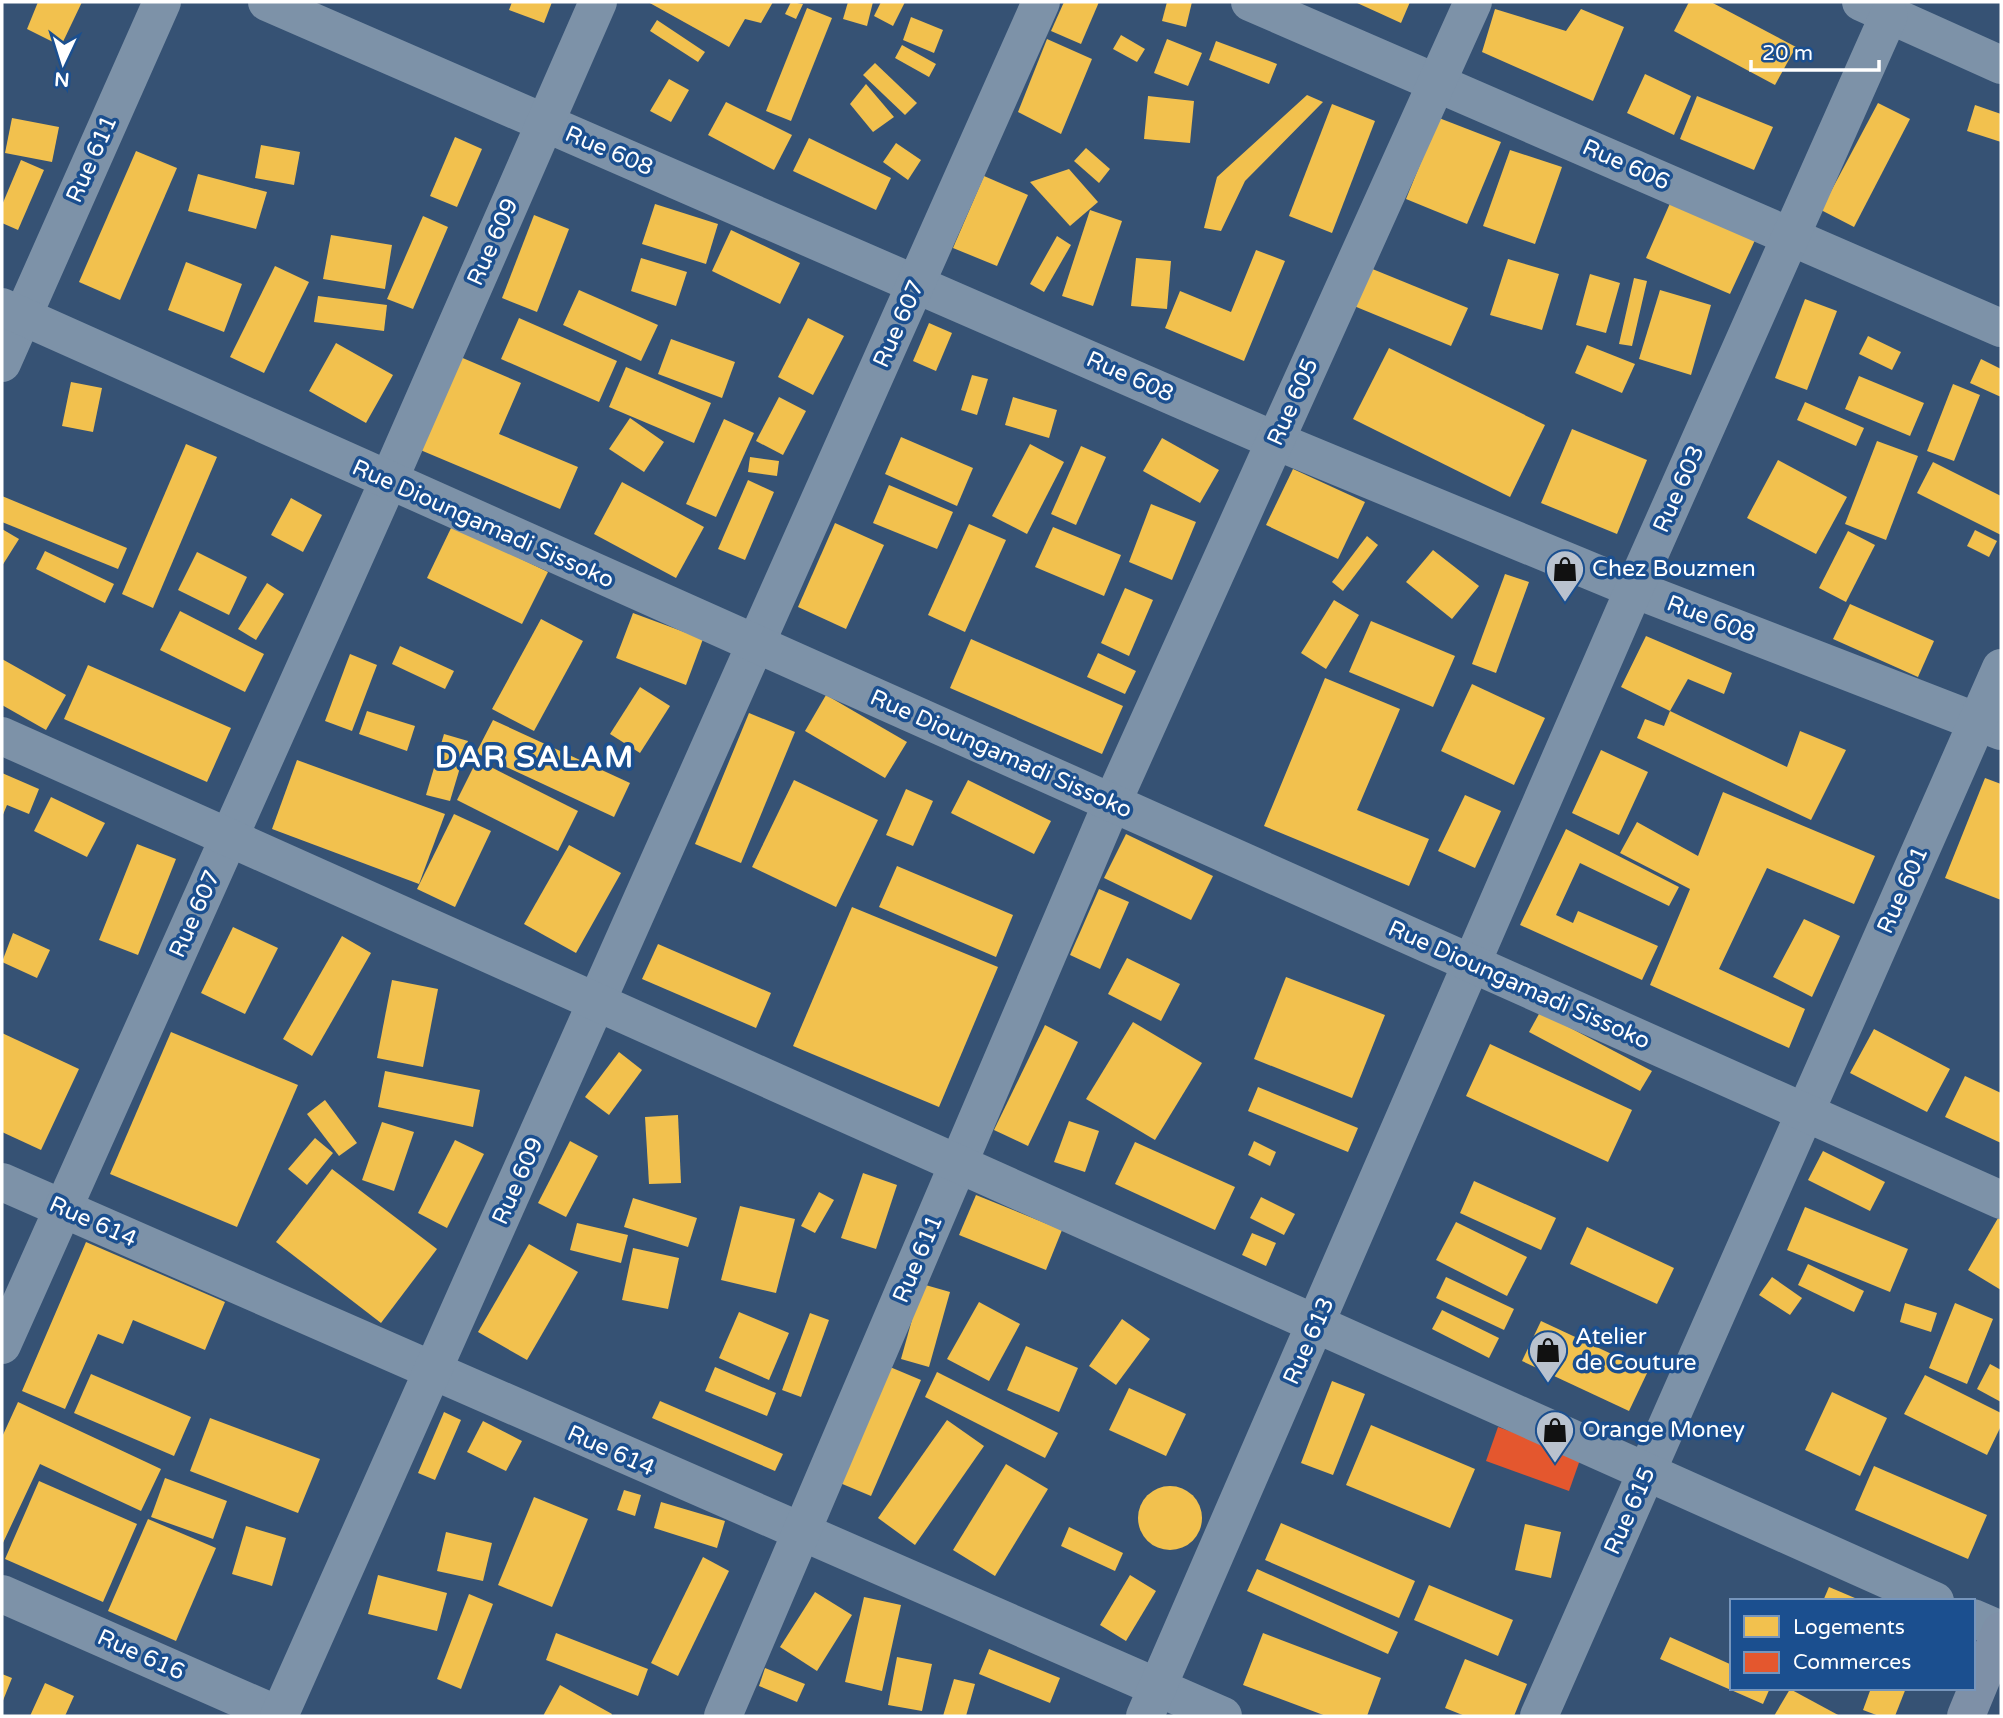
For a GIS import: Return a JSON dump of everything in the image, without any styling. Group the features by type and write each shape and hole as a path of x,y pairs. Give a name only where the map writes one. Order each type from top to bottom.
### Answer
{"highway":[{"path":"1966,1716 2001,1631"}],"street":[{"name":"Rue 611","path":"12,312 162,2"},
{"name":"Rue 608","path":"267,2 1276,441 1634,589 1990,725"},
{"name":"Rue 609","path":"388,482 598,2"},
{"name":"Rue 607","path":"757,646 1041,2"},
{"name":"Rue 606","path":"1250,2 2001,328"},
{"name":"Rue 605","path":"1112,803 1473,2"},
{"path":"1875,8 2001,65"},
{"name":"Rue 603","path":"1472,964 1790,237 1875,8"},
{"path":"2,363 12,312"},
{"name":"Rue Dioungamadi Sissoko","path":"12,312 2001,1200"},
{"name":"Rue 607","path":"2,1345 388,482"},
{"name":"Rue 609","path":"280,1716 757,646"},
{"name":"Rue 601","path":"1805,1112 1990,725 2001,668"},
{"path":"2,736 1931,1599"},
{"name":"Rue 611","path":"723,1716 1112,803"},
{"name":"Rue 613","path":"1151,1702 1472,964"},
{"name":"Rue 615","path":"1539,1716 1805,1112"},
{"name":"Rue 614","path":"2,1182 800,1534 1151,1702 1223,1716"},
{"name":"Rue 616","path":"2,1594 280,1716"},
{"path":"1975,1619 2001,1631"}],"building: Logements":[{"path":"38,2 82,2 61,46 27,29"},
{"path":"512,2 552,2 544,23 509,10"},
{"path":"648,2 773,2 761,23 745,19 729,47"},
{"path":"791,2 803,4 796,19 785,14"},
{"path":"848,2 873,2 867,26 843,19"},
{"path":"881,2 905,2 893,26 874,16"},
{"path":"1064,2 1099,2 1081,44 1051,31"},
{"path":"1167,2 1192,2 1186,27 1162,21"},
{"path":"1355,2 1410,2 1401,23"},
{"path":"1689,2 1711,2 1796,47 1775,85 1674,31"},
{"path":"807,8 832,18 791,121 766,111"},
{"path":"1495,9 1566,31 1581,9 1624,27 1593,101 1482,52"},
{"path":"911,17 943,30 934,53 903,40"},
{"path":"657,20 705,52 698,62 650,31"},
{"path":"1121,35 1145,49 1137,62 1113,49"},
{"path":"1047,39 1092,59 1061,134 1018,112"},
{"path":"1167,39 1202,53 1188,86 1154,73"},
{"path":"1216,41 1277,64 1269,84 1209,60"},
{"path":"902,45 936,64 929,77 895,58"},
{"path":"875,63 917,103 905,115 863,75"},
{"path":"1645,74 1691,96 1674,135 1627,113"},
{"path":"669,79 689,90 671,122 650,111"},
{"path":"866,84 894,117 873,132 850,104"},
{"path":"1307,95 1323,102 1245,181 1221,231 1204,228 1217,177"},
{"path":"1148,96 1194,101 1190,143 1144,139"},
{"path":"1697,96 1773,127 1754,170 1680,139"},
{"path":"726,102 792,135 774,170 708,135"},
{"path":"1878,103 1910,119 1854,227 1821,210"},
{"path":"1332,104 1375,121 1332,233 1289,216"},
{"path":"1975,105 2001,114 2001,142 1967,131"},
{"path":"12,118 59,127 52,162 5,153"},
{"path":"1439,118 1501,142 1467,224 1406,199"},
{"path":"455,137 482,149 457,207 430,196"},
{"path":"809,138 891,178 876,210 793,171"},
{"path":"896,143 921,160 908,180 883,162"},
{"path":"261,145 300,152 294,185 255,178"},
{"path":"1086,148 1110,169 1099,183 1074,161"},
{"path":"1510,150 1562,167 1535,244 1483,226"},
{"path":"136,151 177,168 120,300 79,282"},
{"path":"21,160 44,170 18,230 2,223 2,205"},
{"path":"1069,169 1098,202 1070,226 1030,182"},
{"path":"198,174 267,192 256,229 188,211"},
{"path":"984,176 1028,195 997,266 953,248"},
{"path":"1671,201 1756,238 1730,294 1646,258"},
{"path":"655,204 718,224 706,264 642,244"},
{"path":"1090,210 1122,221 1093,306 1062,296"},
{"path":"534,215 569,229 537,312 502,298"},
{"path":"423,216 448,227 413,309 387,299"},
{"path":"731,230 800,263 780,304 712,271"},
{"path":"331,235 392,245 385,289 323,279"},
{"path":"1057,236 1071,245 1044,292 1030,284"},
{"path":"1256,250 1285,261 1244,361 1165,328 1180,291 1231,312"},
{"path":"641,258 687,272 676,306 631,291"},
{"path":"1136,258 1171,261 1167,309 1131,306"},
{"path":"1508,259 1559,274 1542,330 1490,315"},
{"path":"186,262 242,284 224,332 168,310"},
{"path":"275,266 309,282 264,373 230,357"},
{"path":"1370,268 1468,308 1451,346 1354,306"},
{"path":"1590,274 1620,283 1606,333 1576,325"},
{"path":"1634,278 1647,281 1632,346 1619,344"},
{"path":"579,290 658,325 641,361 563,325"},
{"path":"1660,290 1711,305 1691,375 1639,359"},
{"path":"318,296 387,305 384,331 314,322"},
{"path":"1805,299 1837,311 1807,390 1775,378"},
{"path":"519,318 617,361 599,402 501,359"},
{"path":"808,318 844,336 813,395 778,377"},
{"path":"929,323 952,333 936,371 913,361"},
{"path":"1868,336 1901,352 1892,370 1859,354"},
{"path":"671,339 735,362 722,398 658,374"},
{"path":"336,343 393,375 366,423 309,391"},
{"path":"1587,345 1635,364 1622,393 1575,373"},
{"path":"1389,348 1545,425 1510,497 1353,419"},
{"path":"458,356 521,383 499,434 578,467 560,509 418,449"},
{"path":"1981,359 2001,369 2001,397 1970,383"},
{"path":"626,367 711,403 694,443 609,407"},
{"path":"972,375 988,379 977,415 961,410"},
{"path":"1859,376 1924,403 1910,436 1845,409"},
{"path":"71,382 102,388 93,432 62,426"},
{"path":"1953,384 1980,395 1954,461 1927,451"},
{"path":"779,397 806,411 783,455 756,441"},
{"path":"1013,397 1057,410 1049,438 1005,425"},
{"path":"1805,402 1864,428 1856,446 1797,420"},
{"path":"630,418 664,442 644,472 609,449"},
{"path":"724,419 754,433 716,517 686,504"},
{"path":"1572,429 1647,460 1617,534 1541,503"},
{"path":"901,437 973,468 957,506 885,474"},
{"path":"1162,438 1219,470 1200,503 1143,471"},
{"path":"1877,441 1918,456 1886,540 1845,524"},
{"path":"186,444 217,457 153,608 122,594"},
{"path":"1030,444 1064,462 1027,534 992,516"},
{"path":"1081,446 1106,457 1076,525 1051,514"},
{"path":"750,457 779,461 777,476 748,472"},
{"path":"1778,460 1847,497 1816,554 1747,518"},
{"path":"1933,462 2001,496 2001,535 1917,493"},
{"path":"1293,469 1365,502 1338,559 1266,525"},
{"path":"748,480 774,492 745,560 718,549"},
{"path":"622,482 704,527 676,578 594,534"},
{"path":"889,485 953,512 937,549 873,523"},
{"path":"2,496 127,548 118,569 2,522"},
{"path":"291,498 322,515 303,552 271,535"},
{"path":"1151,504 1196,522 1172,580 1129,562"},
{"path":"835,523 884,545 846,629 798,607"},
{"path":"969,524 1006,540 965,632 928,615"},
{"path":"452,526 548,572 522,624 427,578"},
{"path":"1053,527 1121,555 1104,596 1035,567"},
{"path":"2,529 19,539 2,566"},
{"path":"1975,530 1997,541 1989,557 1967,546"},
{"path":"1848,531 1875,545 1846,602 1819,588"},
{"path":"1367,536 1378,545 1343,591 1332,582"},
{"path":"1433,550 1479,586 1452,619 1406,582"},
{"path":"45,551 114,584 105,603 36,569"},
{"path":"197,552 247,577 229,615 178,590"},
{"path":"1505,574 1529,582 1496,673 1472,664"},
{"path":"267,583 284,594 256,640 238,629"},
{"path":"1125,588 1153,600 1129,656 1101,643"},
{"path":"1334,600 1359,615 1326,669 1301,653"},
{"path":"1850,604 1934,641 1918,677 1833,639"},
{"path":"180,611 264,654 245,692 160,650"},
{"path":"633,613 703,639 686,685 616,658"},
{"path":"541,619 583,641 534,731 492,709"},
{"path":"1371,621 1455,656 1433,707 1349,672"},
{"path":"1646,636 1732,673 1724,694 1688,679 1670,711 1621,687"},
{"path":"971,639 1123,706 1102,754 950,688"},
{"path":"400,646 454,671 445,689 392,664"},
{"path":"1098,653 1136,671 1125,694 1087,677"},
{"path":"350,654 377,665 352,731 325,721"},
{"path":"2,659 66,695 46,730 2,705"},
{"path":"88,665 231,728 207,782 64,719"},
{"path":"1325,678 1400,709 1357,810 1429,839 1409,886 1264,826"},
{"path":"1472,684 1545,718 1514,785 1441,751"},
{"path":"640,687 670,706 640,753 610,734"},
{"path":"826,695 907,742 885,778 805,731"},
{"path":"367,711 415,726 407,751 359,734"},
{"path":"1670,711 1787,767 1800,731 1846,750 1811,820 1637,738 1645,719 1664,726"},
{"path":"749,713 795,732 741,863 695,844"},
{"path":"493,720 630,783 614,817 476,753"},
{"path":"444,734 468,741 450,801 426,795"},
{"path":"1601,750 1648,772 1619,835 1572,813"},
{"path":"297,760 445,814 419,884 272,829"},
{"path":"477,760 578,811 558,851 457,800"},
{"path":"2,773 39,789 29,814 7,805 2,817"},
{"path":"1985,778 2001,784 2001,900 1945,878"},
{"path":"794,780 878,820 836,907 752,867"},
{"path":"968,780 1051,821 1034,854 951,813"},
{"path":"906,789 933,801 913,846 886,835"},
{"path":"1723,792 1875,856 1854,904 1767,868 1719,969 1805,1009 1789,1048 1650,985 1690,889 1620,853 1637,822 1698,856"},
{"path":"1465,795 1501,811 1475,868 1438,851"},
{"path":"51,797 105,823 87,857 34,831"},
{"path":"454,814 491,831 455,907 417,889"},
{"path":"1566,829 1679,887 1669,906 1580,863 1556,915 1573,923 1578,911 1658,946 1642,980 1520,925"},
{"path":"1126,834 1213,876 1191,920 1104,878"},
{"path":"137,844 176,859 138,955 99,940"},
{"path":"569,845 621,873 576,953 524,924"},
{"path":"897,866 1013,915 996,957 879,907"},
{"path":"1099,889 1129,902 1100,969 1070,955"},
{"path":"852,907 998,967 939,1107 793,1046"},
{"path":"1804,919 1840,936 1812,997 1773,977"},
{"path":"233,927 278,948 245,1014 201,993"},
{"path":"13,933 50,950 37,978 2,962"},
{"path":"342,936 371,953 312,1056 283,1039"},
{"path":"658,944 771,993 756,1028 642,979"},
{"path":"1127,958 1180,984 1161,1021 1108,994"},
{"path":"1286,977 1385,1015 1352,1098 1254,1059"},
{"path":"392,980 438,989 423,1067 377,1058"},
{"path":"1540,1012 1652,1071 1640,1091 1529,1032"},
{"path":"1133,1022 1202,1063 1155,1140 1086,1099"},
{"path":"1045,1025 1078,1042 1028,1146 994,1130"},
{"path":"1874,1029 1950,1069 1927,1112 1850,1073"},
{"path":"171,1032 298,1085 237,1227 110,1174"},
{"path":"2,1033 79,1069 41,1150 2,1132"},
{"path":"1490,1044 1632,1110 1608,1162 1466,1096"},
{"path":"619,1052 642,1070 609,1115 585,1097"},
{"path":"385,1071 480,1090 473,1127 378,1107"},
{"path":"1965,1076 2001,1093 2001,1143 1945,1117"},
{"path":"1258,1087 1358,1128 1348,1152 1248,1111"},
{"path":"325,1100 357,1143 339,1156 307,1114"},
{"path":"678,1115 681,1183 649,1184 645,1117"},
{"path":"1069,1121 1099,1131 1085,1172 1054,1162"},
{"path":"382,1122 414,1132 394,1191 362,1180"},
{"path":"315,1138 333,1153 307,1185 288,1169"},
{"path":"455,1140 484,1154 447,1228 418,1213"},
{"path":"570,1141 598,1156 566,1217 538,1203"},
{"path":"1254,1141 1276,1152 1270,1166 1248,1155"},
{"path":"1135,1142 1235,1187 1215,1230 1115,1184"},
{"path":"1823,1151 1885,1182 1870,1211 1808,1180"},
{"path":"332,1169 437,1249 381,1323 276,1242"},
{"path":"863,1173 897,1185 876,1249 841,1238"},
{"path":"1474,1181 1556,1218 1541,1250 1460,1213"},
{"path":"819,1192 834,1200 815,1233 801,1226"},
{"path":"976,1195 1062,1230 1046,1270 959,1235"},
{"path":"1261,1197 1295,1214 1284,1235 1250,1218"},
{"path":"633,1198 697,1218 688,1247 624,1227"},
{"path":"740,1206 795,1219 776,1293 721,1280"},
{"path":"1805,1207 1908,1249 1890,1292 1787,1250"},
{"path":"1998,1218 2001,1219 2001,1290 1968,1270"},
{"path":"1456,1222 1527,1257 1507,1296 1436,1260"},
{"path":"577,1223 628,1235 621,1263 570,1250"},
{"path":"1587,1227 1674,1268 1657,1304 1570,1264"},
{"path":"1252,1233 1276,1243 1266,1266 1242,1255"},
{"path":"86,1242 225,1302 205,1350 133,1320 123,1344 98,1334 65,1409 22,1391"},
{"path":"529,1244 578,1272 527,1360 478,1332"},
{"path":"633,1248 679,1258 668,1309 622,1300"},
{"path":"1808,1264 1864,1291 1854,1312 1798,1285"},
{"path":"1446,1277 1514,1309 1504,1330 1436,1298"},
{"path":"1772,1277 1802,1298 1790,1315 1759,1295"},
{"path":"922,1284 950,1292 929,1367 901,1359"},
{"path":"979,1302 1020,1324 989,1381 947,1359"},
{"path":"1905,1303 1937,1313 1931,1332 1900,1322"},
{"path":"1955,1303 1993,1319 1967,1384 1929,1368"},
{"path":"1442,1310 1499,1338 1489,1358 1432,1329"},
{"path":"739,1312 789,1333 769,1380 719,1358"},
{"path":"810,1313 829,1320 801,1397 782,1390"},
{"path":"1122,1319 1150,1339 1116,1385 1089,1366"},
{"path":"1541,1321 1648,1371 1629,1411 1522,1361"},
{"path":"1026,1346 1078,1368 1059,1412 1007,1390"},
{"path":"1990,1364 2001,1370 2001,1402 1977,1389"},
{"path":"715,1367 776,1393 767,1416 705,1391"},
{"path":"890,1367 921,1380 871,1496 840,1483"},
{"path":"937,1372 1058,1433 1045,1458 925,1397"},
{"path":"91,1374 191,1417 174,1456 74,1413"},
{"path":"1925,1375 2001,1413 2001,1426 1987,1455 1904,1414"},
{"path":"1332,1381 1365,1394 1333,1475 1301,1463"},
{"path":"1129,1388 1186,1414 1166,1456 1109,1430"},
{"path":"1832,1392 1887,1418 1860,1476 1805,1450"},
{"path":"660,1401 783,1454 775,1471 652,1418"},
{"path":"18,1402 161,1469 141,1511 40,1464 2,1545 2,1437"},
{"path":"444,1412 461,1420 435,1480 418,1473"},
{"path":"210,1418 320,1459 298,1513 190,1471"},
{"path":"947,1420 984,1446 915,1545 878,1518"},
{"path":"483,1421 522,1441 506,1471 467,1452"},
{"path":"1371,1425 1475,1469 1450,1528 1346,1485"},
{"path":"1006,1464 1048,1489 995,1576 953,1550"},
{"path":"1874,1466 1987,1515 1968,1559 1855,1510"},
{"path":"165,1478 227,1501 213,1539 151,1517"},
{"path":"39,1481 137,1524 103,1602 5,1559"},
{"path":"1170,1486 1182,1488 1193,1495 1200,1506 1200,1530 1193,1541 1182,1548 1170,1550 1158,1548 1147,1541 1140,1530 1138,1518 1140,1506 1147,1495 1158,1488"},
{"path":"624,1490 641,1495 635,1516 617,1510"},
{"path":"534,1497 588,1519 552,1607 498,1585"},
{"path":"661,1502 725,1521 717,1548 654,1528"},
{"path":"148,1519 216,1548 176,1641 108,1611"},
{"path":"1281,1523 1415,1581 1399,1618 1265,1560"},
{"path":"1525,1524 1561,1532 1551,1578 1515,1570"},
{"path":"246,1526 286,1538 272,1586 232,1574"},
{"path":"1069,1527 1123,1553 1115,1571 1061,1546"},
{"path":"446,1532 492,1543 483,1581 437,1571"},
{"path":"703,1557 729,1571 678,1676 651,1663"},
{"path":"1257,1569 1398,1632 1388,1654 1247,1591"},
{"path":"378,1575 447,1593 437,1631 368,1614"},
{"path":"1130,1575 1156,1591 1126,1641 1100,1625"},
{"path":"1429,1585 1513,1620 1498,1656 1414,1620"},
{"path":"1829,1587 1857,1599 1824,1599"},
{"path":"815,1592 852,1615 817,1671 780,1647"},
{"path":"469,1594 493,1604 461,1689 437,1679"},
{"path":"864,1597 901,1605 882,1691 845,1682"},
{"path":"556,1633 648,1669 638,1696 546,1660"},
{"path":"1263,1633 1381,1678 1367,1716 1326,1716 1243,1685"},
{"path":"1670,1637 1730,1664 1730,1690 1660,1659"},
{"path":"989,1649 1060,1678 1050,1703 979,1674"},
{"path":"897,1657 932,1664 922,1711 888,1705"},
{"path":"1465,1659 1527,1684 1514,1716 1465,1716 1445,1708"},
{"path":"765,1668 805,1684 797,1702 759,1686"},
{"path":"2,1674 12,1678 2,1703"},
{"path":"954,1679 975,1684 966,1716 943,1716"},
{"path":"45,1683 74,1696 65,1716 30,1716"},
{"path":"560,1685 612,1714 611,1716 543,1716"},
{"path":"1731,1690 1769,1690 1763,1704"},
{"path":"1792,1690 1840,1716 1774,1716"},
{"path":"1870,1690 1905,1690 1895,1716 1879,1716 1863,1710"}],"building: Commerces":[{"path":"1498,1427 1581,1457 1569,1491 1486,1461"}],"place":[{"name":"Chez Bouzmen","path":"1565,603"},
{"name":"Atelier de Couture","path":"1548,1384"},
{"name":"Orange Money","path":"1555,1464"}],"district":[{"name":"DAR SALAM","path":"535,757"}]}
